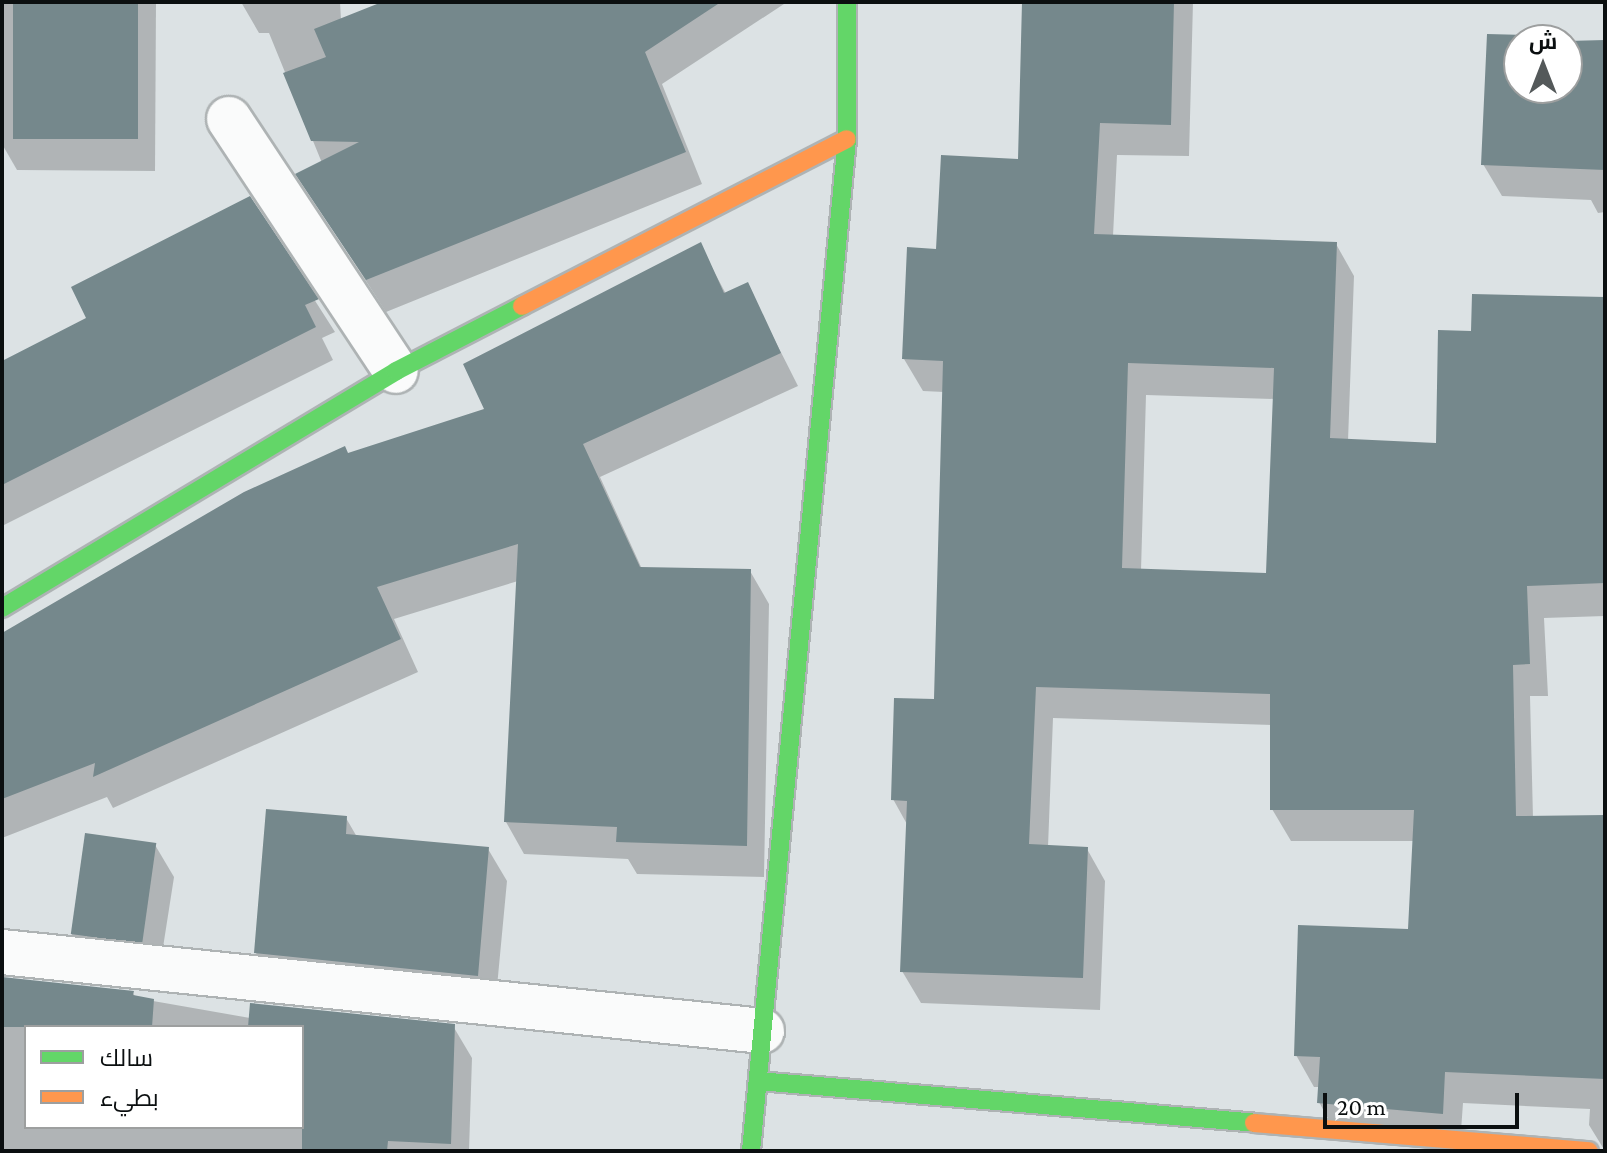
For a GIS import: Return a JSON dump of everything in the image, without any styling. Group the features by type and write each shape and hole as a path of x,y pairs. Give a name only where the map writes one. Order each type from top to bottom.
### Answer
{"street":[{"path":"751,1151 847,139 847,2"},
{"path":"229,119 396,371"},
{"path":"2,608 396,371 847,139"},
{"path":"2,952 762,1031"},
{"path":"758,1081 1589,1151"}],"building":[{"path":"13,2 138,2 138,139 13,139"},
{"path":"382,2 721,2 645,52 686,152 366,280 295,174 359,142 311,141 283,73 326,57 314,29"},
{"path":"1022,2 1174,2 1171,125 1100,123 1094,234 1337,242 1330,438 1436,443 1438,330 1471,331 1472,294 1605,297 1605,583 1527,586 1530,664 1513,665 1516,816 1605,815 1605,1079 1445,1072 1443,1114 1317,1103 1320,1057 1294,1056 1298,925 1408,929 1414,810 1270,810 1270,694 1036,687 1029,844 1088,847 1083,978 900,972 907,801 891,800 894,698 934,699 943,361 902,359 907,247 936,249 941,155 1018,159","holes":["1128,363 1274,368 1266,573 1122,568"]},
{"path":"1487,34 1503,34 1503,104 1583,104 1583,41 1605,40 1605,170 1481,165"},
{"path":"250,196 319,299 305,305 316,327 2,485 2,361 86,318 71,287"},
{"path":"701,242 724,293 748,282 781,353 583,444 640,567 751,569 747,846 616,842 617,827 504,822 518,544 377,587 401,639 93,777 95,763 2,799 2,633 244,492 345,446 348,453 484,409 463,364"},
{"path":"266,809 347,816 346,834 489,847 478,976 254,953"},
{"path":"85,833 156,843 142,944 71,934"},
{"path":"2,977 134,991 133,995 154,999 152,1025 2,1027"},
{"path":"250,1003 455,1024 451,1144 388,1141 387,1151 302,1151 304,1025 248,1025"}],"traffic: fast":[{"path":"751,1151 847,139 847,2"},
{"path":"2,608 396,371 522,306"},
{"path":"758,1081 1254,1123"}],"traffic: slow":[{"path":"522,306 847,139"},
{"path":"1254,1123 1589,1151"}]}
